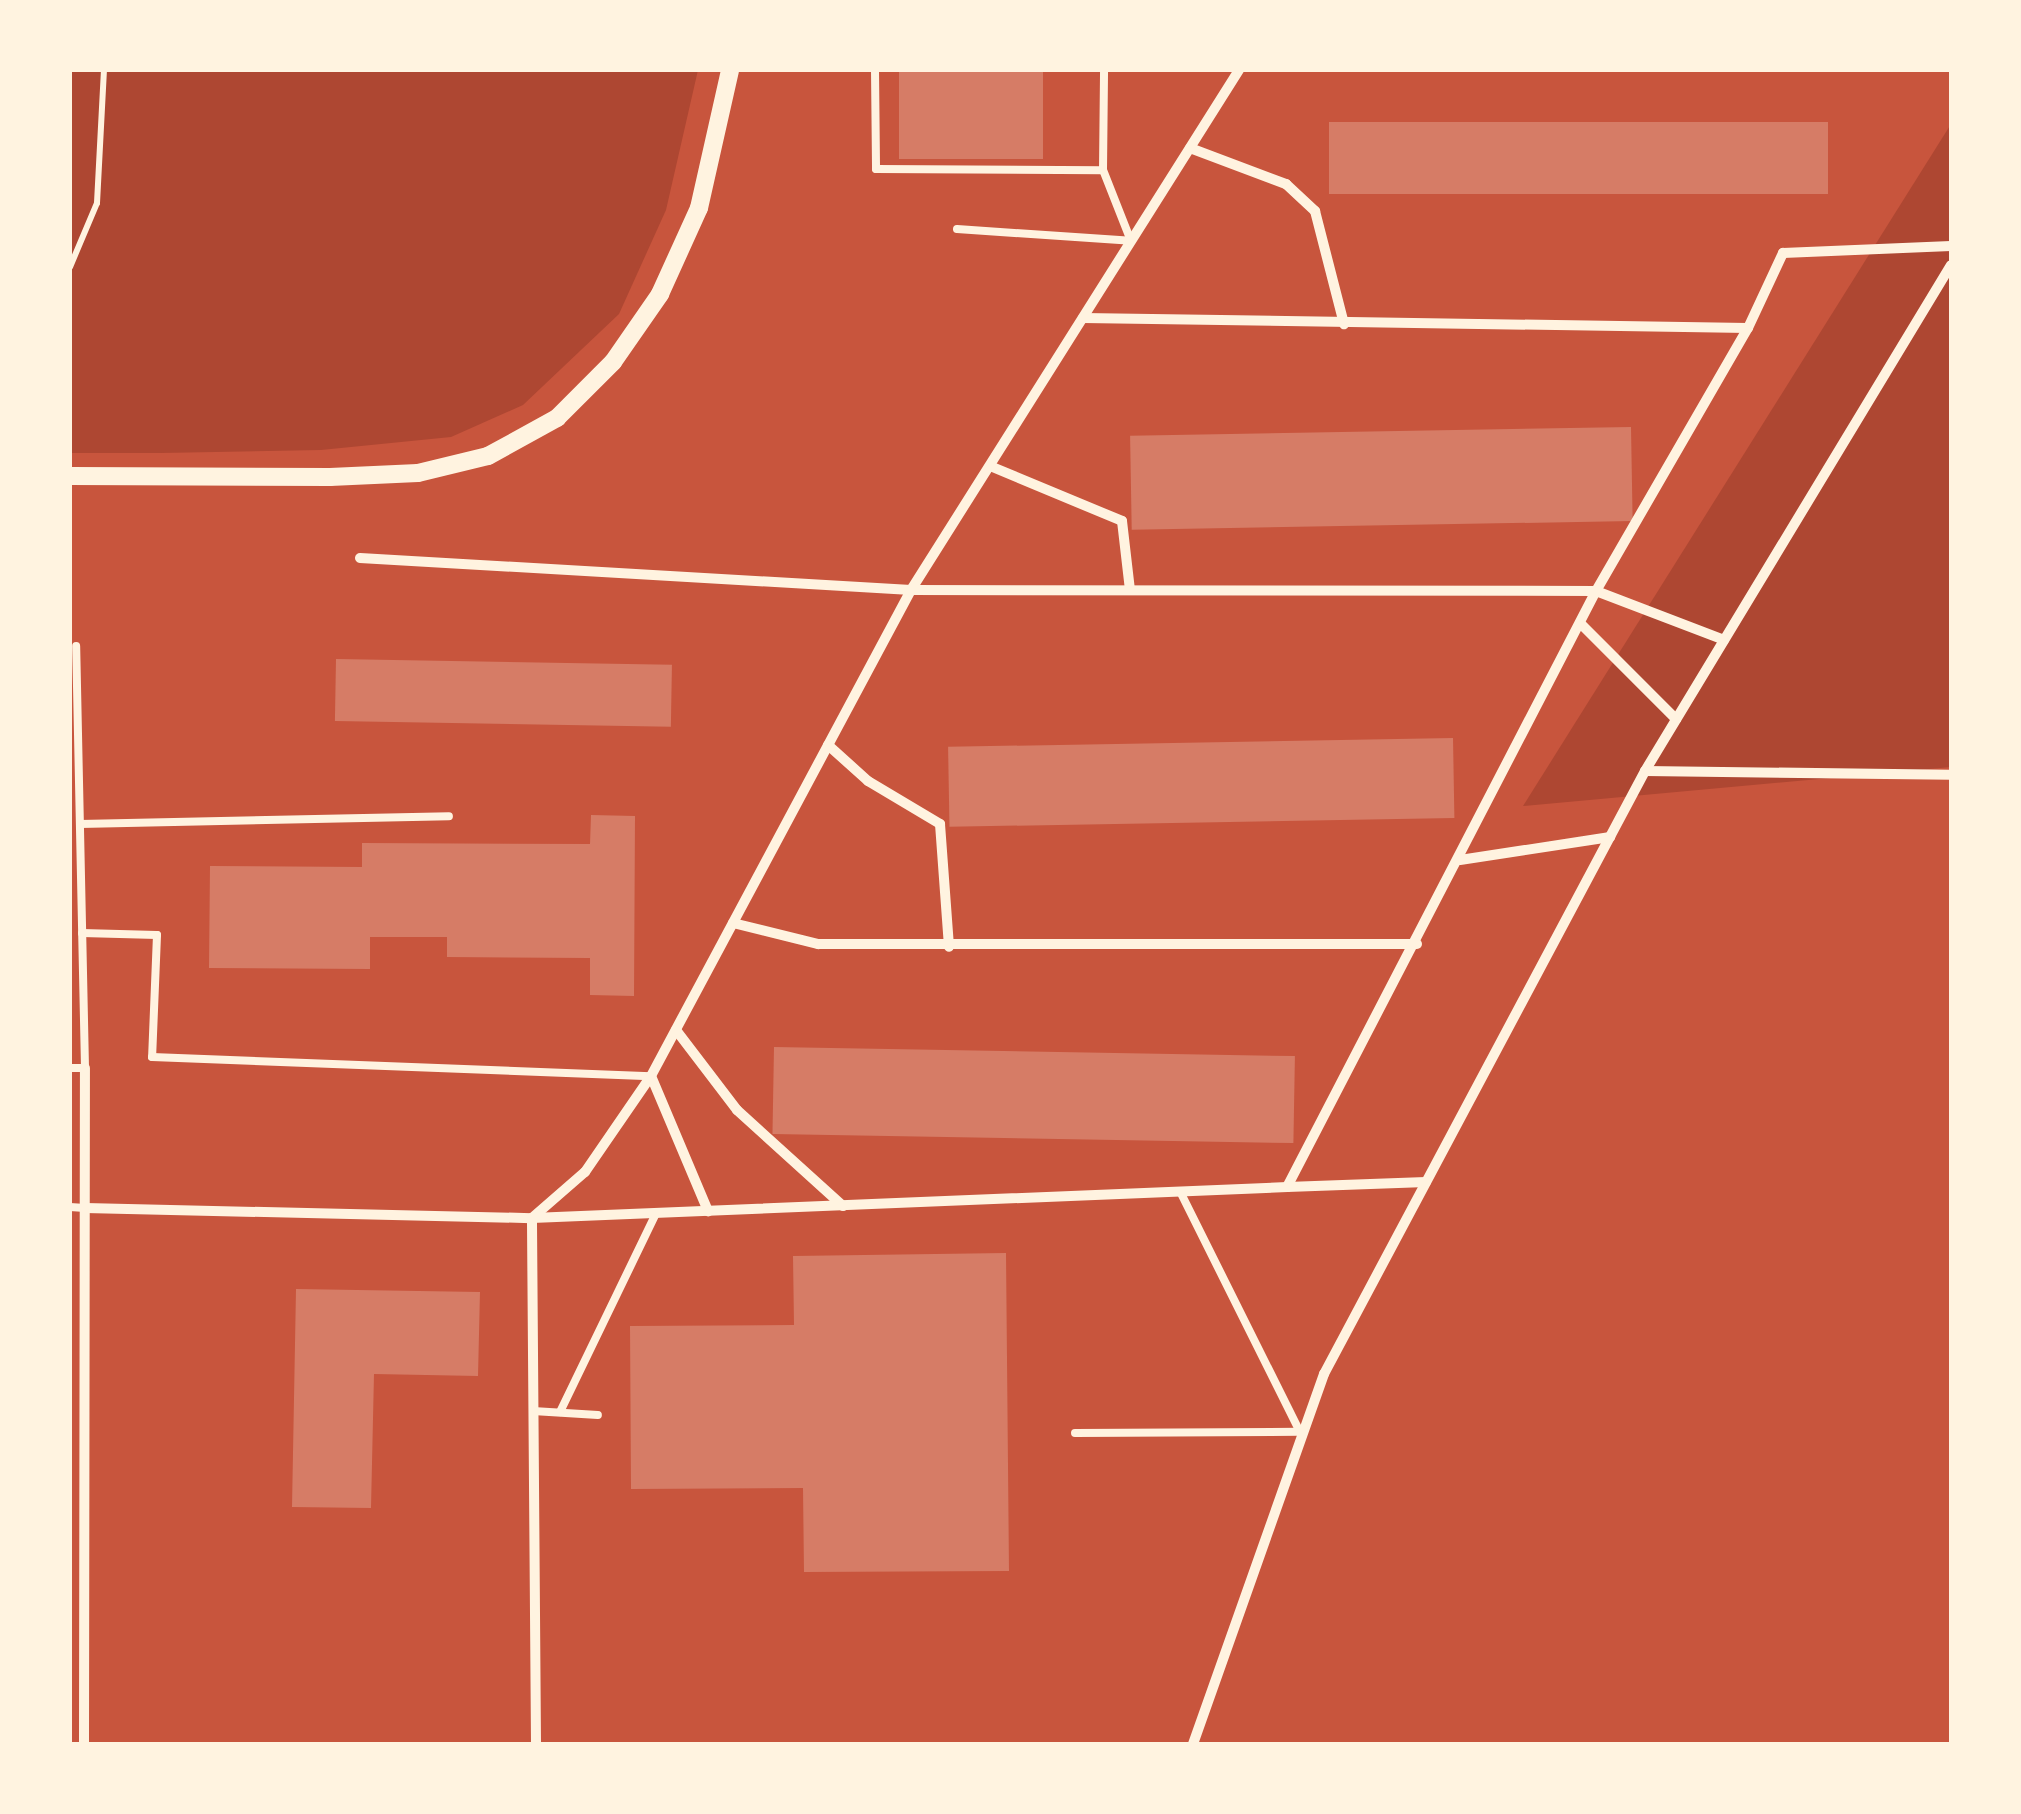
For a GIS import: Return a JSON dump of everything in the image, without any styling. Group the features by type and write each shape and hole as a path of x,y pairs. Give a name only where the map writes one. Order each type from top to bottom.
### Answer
{"street":[{"path":"70,476 330,477 418,472 488,456 557,418 613,362 660,294 699,208 730,70"},
{"path":"536,1744 532,1218 586,1172 651,1076 912,590 1239,70"},
{"path":"1190,148 1286,184 1315,211 1344,324"},
{"path":"1288,1186 1596,592 1748,328 1783,253 1951,246"},
{"path":"1193,1744 1300,1432 1324,1374 1645,771 1951,264"},
{"path":"1083,318 1748,328"},
{"path":"990,466 1122,521 1130,590"},
{"path":"360,558 912,590 1596,592 1724,640"},
{"path":"1580,623 1676,719"},
{"path":"828,746 868,781 940,824 949,947"},
{"path":"1645,771 1951,775"},
{"path":"1460,860 1610,837"},
{"path":"733,923 818,944 1416,944"},
{"path":"676,1030 737,1110 844,1206"},
{"path":"84,1744 85,1068"},
{"path":"651,1076 708,1211"},
{"path":"85,1208 532,1218 1426,1182"}],"lane":[{"path":"875,70 876,169 1103,170"},
{"path":"956,228 1132,241 1103,170 1104,70"},
{"path":"70,1068 85,1068 76,646"},
{"path":"80,824 448,816"},
{"path":"82,932 157,935 152,1058 651,1076"},
{"path":"1075,1434 1300,1432 1180,1191"},
{"path":"70,1207 85,1208"},
{"path":"560,1412 656,1213"},
{"path":"533,1411 598,1415"}],"path":[{"path":"70,267 96,203 104,70"}],"shaded area":[{"path":"70,70 698,70 666,210 619,314 523,405 451,437 321,450 70,453"},
{"path":"1951,124 1951,767 1523,806"}],"building":[{"path":"899,70 1043,70 1043,159 899,159"},
{"path":"1329,122 1828,122 1828,194 1329,194"},
{"path":"1631,427 1633,521 1132,530 1130,436"},
{"path":"336,659 672,665 671,727 335,721"},
{"path":"1453,738 1454,818 949,827 948,747"},
{"path":"591,815 635,816 634,996 590,995 590,958 447,957 447,937 370,937 370,969 209,968 210,866 362,867 362,843 590,844"},
{"path":"774,1047 1295,1056 1293,1143 772,1134"},
{"path":"1006,1253 1009,1571 804,1572 803,1488 631,1489 630,1326 794,1325 793,1256"},
{"path":"296,1289 480,1292 478,1376 374,1374 371,1508 292,1507"}]}
